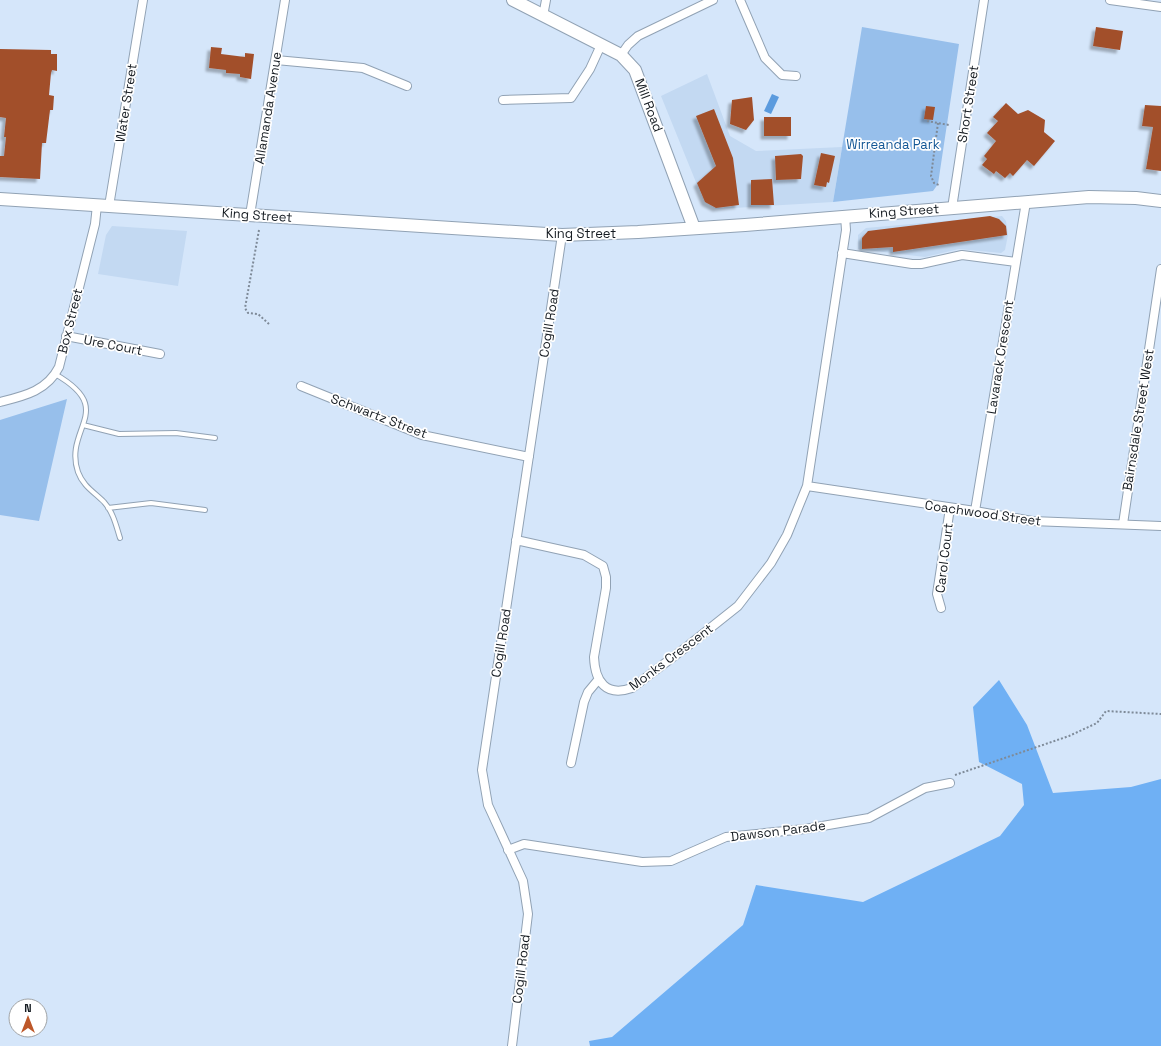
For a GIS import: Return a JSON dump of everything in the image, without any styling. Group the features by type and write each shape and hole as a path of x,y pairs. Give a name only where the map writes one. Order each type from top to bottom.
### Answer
{"main road":[{"name":"Mill Road","path":"513,0 621,55 635,70 694,228"},
{"name":"King Street","path":"0,199 562,235 694,228 1089,197 1136,198 1161,201"}],"street":[{"name":"Water Street","path":"103,206 143,0"},
{"name":"Allamanda Avenue","path":"250,215 285,0"},
{"path":"543,16 546,0"},
{"path":"693,0 696,9"},
{"path":"621,55 628,45 638,36 713,0"},
{"path":"740,0 765,58 782,76 796,76"},
{"name":"Short Street","path":"952,208 984,0"},
{"path":"1110,0 1161,7"},
{"path":"503,100 570,98 590,69 601,45"},
{"path":"276,60 364,68 407,86"},
{"name":"Lavarack Crescent","path":"975,511 1026,202"},
{"name":"Box Street","path":"55,374 95,224 103,206"},
{"path":"807,486 846,230 845,216"},
{"name":"Cogill Road","path":"512,1046 528,914 523,881 488,805 482,770 562,235"},
{"path":"842,254 912,264 921,264 962,255 1016,262"},
{"name":"Bairnsdale Street West","path":"1123,524 1161,269"},
{"name":"Ure Court","path":"66,336 160,354"},
{"path":"0,402 36,392 55,374"},
{"name":"Schwartz Street","path":"301,386 422,435 529,457"},
{"name":"Coachwood Street","path":"807,486 1032,521 1161,526"},
{"name":"Monks Crescent","path":"598,680 608,688 615,691 623,691 632,688 738,606 771,563 787,535 807,486"},
{"name":"Carol Court","path":"941,608 937,594 950,508"},
{"path":"516,540 584,554 603,566 606,577 606,588 594,657 594,668 598,680 588,692 584,702 571,763"},
{"name":"Dawson Parade","path":"508,850 524,844 642,862 671,861 726,838 804,829 869,818 925,788 950,783"}],"lane":[{"path":"55,374 74,385 83,395 86,414 77,451 78,471 84,482 108,508 115,522 120,538"},
{"path":"83,425 119,434 176,432 215,438"},
{"path":"108,508 134,504 151,504 205,510"}],"path":[{"path":"927,121 949,125"},
{"path":"938,123 931,176 934,183 939,185"},
{"path":"259,230 245,308 248,313 258,314 269,324"},
{"path":"950,783 951,776 960,775 1069,736 1097,723 1106,711 1161,714"}],"shaded area":[{"path":"707,74 730,136 756,151 842,147 833,202 716,209 704,202 661,96"},
{"path":"772,94 779,97 771,114 764,111"},
{"path":"1002,216 1006,221 1008,235 1005,250 1001,253 959,249 925,257 858,249 858,235 866,228"},
{"path":"112,226 187,231 178,286 98,274 106,235"},
{"path":"999,680 1027,725 1053,793 1131,787 1161,779 1161,1046 590,1046 589,1041 612,1037 743,925 756,885 863,902 1000,836 1024,805 1022,784 979,762 973,707"}],"green space":[{"name":"Wirreanda Park","path":"862,27 959,44 938,184 933,191 833,202"},
{"path":"67,399 39,521 0,515 0,420"}],"building":[{"path":"1096,27 1123,31 1120,50 1093,46"},
{"path":"211,47 222,48 221,54 245,57 245,53 254,54 251,79 240,77 240,74 226,73 226,70 209,68"},
{"path":"0,49 51,50 51,54 57,54 57,71 52,70 51,73 49,95 54,96 53,110 50,110 46,143 42,143 40,179 0,177 0,156 4,156 6,118 0,117"},
{"path":"752,97 754,120 746,130 730,124 732,100"},
{"path":"1006,103 1018,114 1028,110 1045,120 1044,132 1055,141 1034,166 1027,160 1013,176 1010,173 1005,178 996,171 994,174 982,165 987,159 984,156 996,141 987,133 998,121 993,117"},
{"path":"1145,105 1161,106 1161,171 1146,169 1153,127 1142,126"},
{"path":"926,106 935,107 933,120 924,119"},
{"path":"714,109 733,158 739,205 716,208 705,202 697,183 716,166 696,116"},
{"path":"764,117 791,117 791,136 764,136"},
{"path":"821,153 835,156 829,183 827,182 826,187 814,185"},
{"path":"801,154 803,156 801,179 776,180 775,156"},
{"path":"772,179 774,205 751,205 751,180"},
{"path":"990,216 999,219 1006,226 1007,235 893,252 893,247 862,249 862,238 868,231"}]}
